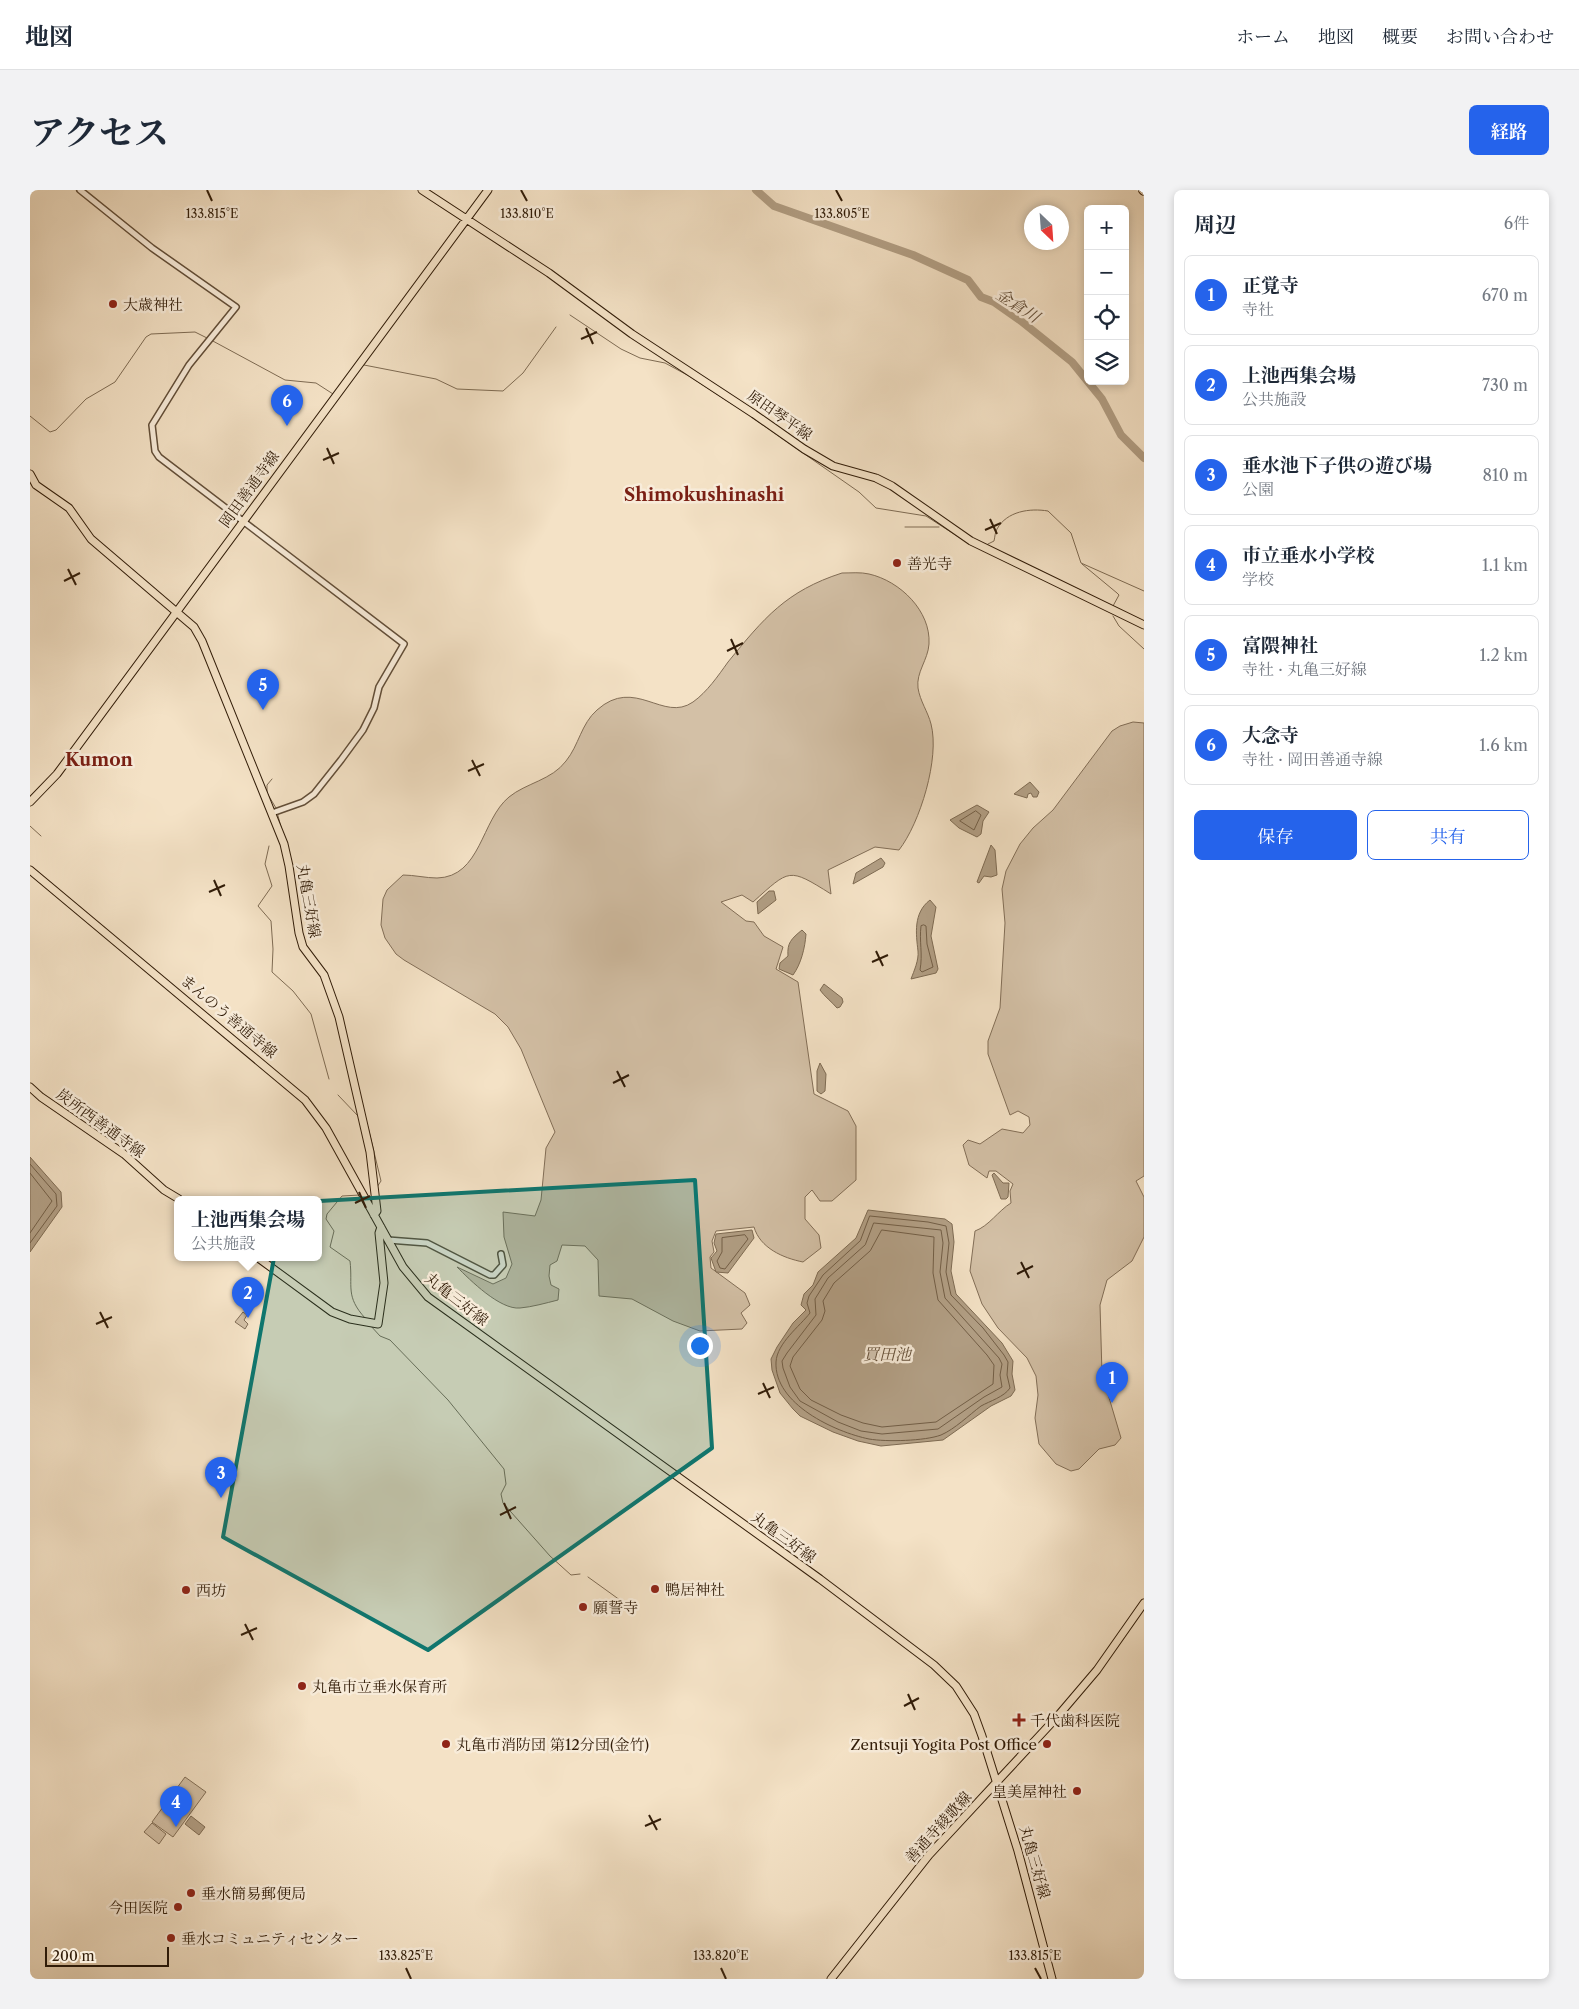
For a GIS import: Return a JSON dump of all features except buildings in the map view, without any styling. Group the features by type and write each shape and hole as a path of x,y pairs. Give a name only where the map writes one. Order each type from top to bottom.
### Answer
{"main road":[{"name":"原田琴平線","path":"422,190 465,220 543,269 632,334 804,449 833,466 892,486 971,541 1144,624"},
{"name":"岡田善通寺線","path":"30,802 57,774 488,190"},
{"name":"丸亀三好線","path":"30,474 36,485 69,508 91,539 194,627 202,641 276,812 288,856 299,933 303,948 324,975 339,1017 374,1173 377,1211 374,1215 406,1271 428,1296 820,1580 940,1669 956,1686 974,1714 1018,1851 1052,1979"},
{"name":"まんのう善通寺線","path":"30,870 294,1088 321,1121 374,1215"},
{"name":"炭所西善通寺線","path":"30,1088 41,1098 124,1154 164,1190 174,1196"},
{"path":"262,1261 332,1312 350,1319 378,1324 384,1297 379,1233 381,1228"},
{"name":"善通寺綾歌線","path":"831,1979 929,1855 1097,1670 1144,1603"}],"street":[{"path":"80,190 152,248 236,307 189,365 152,425 155,450 159,457 404,644 379,687 374,708 363,730 341,760 314,794 303,802 276,812"},
{"path":"388,1240 427,1243 490,1275 494,1275 503,1265 501,1254"}],"highlighted area":[{"path":"695,1180 712,1448 428,1650 223,1537 284,1203"}],"shaded area":[{"path":"842,573 869,574 892,583 911,599 925,620 929,644 919,677 918,688 931,724 933,754 921,807 907,838 899,850 875,847 828,870 831,894 806,879 790,876 775,883 753,902 742,895 721,902 746,921 754,922 764,936 783,947 776,969 798,982 814,1094 848,1111 856,1126 856,1180 832,1201 820,1201 812,1190 805,1197 805,1219 819,1235 821,1248 803,1262 773,1251 761,1241 754,1227 716,1231 712,1241 714,1252 710,1257 711,1268 745,1293 750,1305 741,1313 747,1323 742,1329 700,1331 673,1321 632,1299 599,1296 598,1260 585,1246 562,1245 557,1261 550,1265 549,1276 551,1285 559,1289 558,1300 520,1308 504,1304 486,1293 457,1267 493,1284 506,1278 512,1264 504,1237 503,1212 535,1216 541,1200 546,1148 555,1132 521,1049 508,1027 495,1014 396,954 385,938 381,925 383,899 387,890 403,875 437,878 452,875 463,868 472,858 500,807 516,792 554,773 566,761 587,722 597,710 611,701 624,697 636,698 671,707 682,707 693,702 708,689 728,662 765,619 791,597 806,588"},
{"path":"1133,722 1144,723 1144,1176 1136,1181 1144,1197 1144,1237 1132,1261 1107,1280 1100,1305 1102,1374 1121,1438 1115,1445 1099,1449 1079,1469 1071,1471 1056,1464 1039,1444 1035,1418 1038,1395 1036,1376 1027,1358 998,1328 982,1304 970,1271 975,1231 985,1226 1011,1203 1010,1191 1013,1184 996,1171 989,1171 987,1178 969,1165 963,1145 968,1140 980,1144 1002,1129 1023,1133 1030,1125 1029,1117 1018,1111 1010,1115 988,1054 988,1041 1000,1008 1005,923 1002,889 1006,871 1020,844 1033,828 1053,810 1112,731"},
{"path":"243,1312 247,1315 244,1320 248,1324 245,1329 235,1322"},
{"path":"185,1777 206,1792 173,1837 152,1822"},
{"path":"152,1823 166,1834 159,1844 144,1832"}],"water":[{"path":"1030,782 1039,792 1037,797 1033,797 1031,793 1028,794 1027,798 1014,794"},
{"path":"977,805 989,812 983,821 981,834 977,837 959,828 950,820"},
{"path":"991,845 995,850 997,875 991,877 984,876 979,883 977,882"},
{"path":"881,858 885,863 883,867 853,884 856,873"},
{"path":"769,891 774,891 776,900 758,914 757,902"},
{"path":"930,900 936,907 931,936 938,969 936,973 911,979 918,958 916,931 918,917"},
{"path":"802,930 806,934 805,945 793,975 779,969 780,963 788,956 788,948 791,942"},
{"path":"824,984 842,998 843,1002 840,1007 837,1008 820,990"},
{"path":"820,1063 826,1074 825,1091 821,1094 817,1091 817,1071"},
{"path":"30,1157 61,1192 62,1207 30,1252"},
{"path":"994,1173 1003,1183 1009,1183 1008,1197 1006,1199 1001,1199 992,1175"},
{"name":"買田池","path":"868,1210 945,1219 952,1224 954,1242 951,1271 956,1294 1002,1343 1013,1361 1012,1374 1015,1390 1011,1396 991,1406 943,1440 881,1446 858,1441 833,1432 800,1416 793,1409 780,1393 772,1370 771,1359 777,1347 793,1323 806,1310 801,1305 804,1294 813,1285 818,1272 856,1238"},
{"path":"752,1230 754,1238 728,1273 716,1272 711,1258 717,1251 714,1243 716,1234"},
{"path":"191,1816 205,1827 199,1835 185,1824"}],"waterway":[{"name":"金倉川","path":"756,190 774,206 913,255 968,280 981,297 994,302 1021,321 1072,362 1102,399 1121,435 1144,458"},
{"path":"570,315 621,349 640,358 665,363 732,404"},
{"path":"364,365 436,379 457,389 503,391 523,373 556,327"},
{"path":"30,416 50,432 56,430 86,399 115,382 146,337 151,334 195,332 207,338"},
{"path":"211,340 285,380 316,383 333,394"},
{"path":"750,416 859,492 876,508 926,516 971,545"},
{"path":"988,544 994,541 996,530 1007,518 1019,512 1048,511 1071,533 1081,563 1144,591"},
{"path":"905,527 939,527"},
{"path":"1082,564 1119,595 1113,606"},
{"path":"1113,616 1119,626 1144,649"},
{"path":"272,779 267,785 267,793 276,808"},
{"path":"277,812 281,827"},
{"path":"30,826 41,836"},
{"path":"269,846 265,864 272,886 258,906 271,921 272,972 293,991 311,1014 329,1079"},
{"path":"338,1095 358,1116"},
{"path":"368,1127 381,1181 377,1187"},
{"path":"360,1195 342,1196 327,1214 326,1219 334,1231 330,1247 350,1261 352,1297 365,1318"},
{"path":"370,1325 380,1336 390,1340 448,1400 504,1469 506,1484 501,1494 503,1503 550,1556 571,1575 580,1574"},
{"path":"588,1577 631,1608"}],"place":[{"name":"大歳神社","path":"113,304"},
{"name":"大念寺","path":"287,426"},
{"name":"善光寺","path":"897,563"},
{"name":"富隈神社","path":"263,710"},
{"name":"上池西集会場","path":"248,1318"},
{"name":"正覚寺","path":"1112,1403"},
{"name":"垂水池下子供の遊び場","path":"221,1498"},
{"name":"鴨居神社","path":"655,1589"},
{"name":"西坊","path":"186,1590"},
{"name":"願誓寺","path":"583,1607"},
{"name":"丸亀市立垂水保育所","path":"302,1686"},
{"name":"千代歯科医院","path":"1019,1720"},
{"name":"丸亀市消防団 第12分団(金竹)","path":"446,1744"},
{"name":"Zentsuji Yogita Post Office","path":"1047,1744"},
{"name":"皇美屋神社","path":"1077,1791"},
{"name":"市立垂水小学校","path":"176,1827"},
{"name":"垂水簡易郵便局","path":"191,1893"},
{"name":"今田医院","path":"178,1907"},
{"name":"垂水コミュニティセンター","path":"171,1938"}],"district":[{"name":"Shimokushinashi","path":"704,495"},
{"name":"Kumon","path":"99,760"}]}
